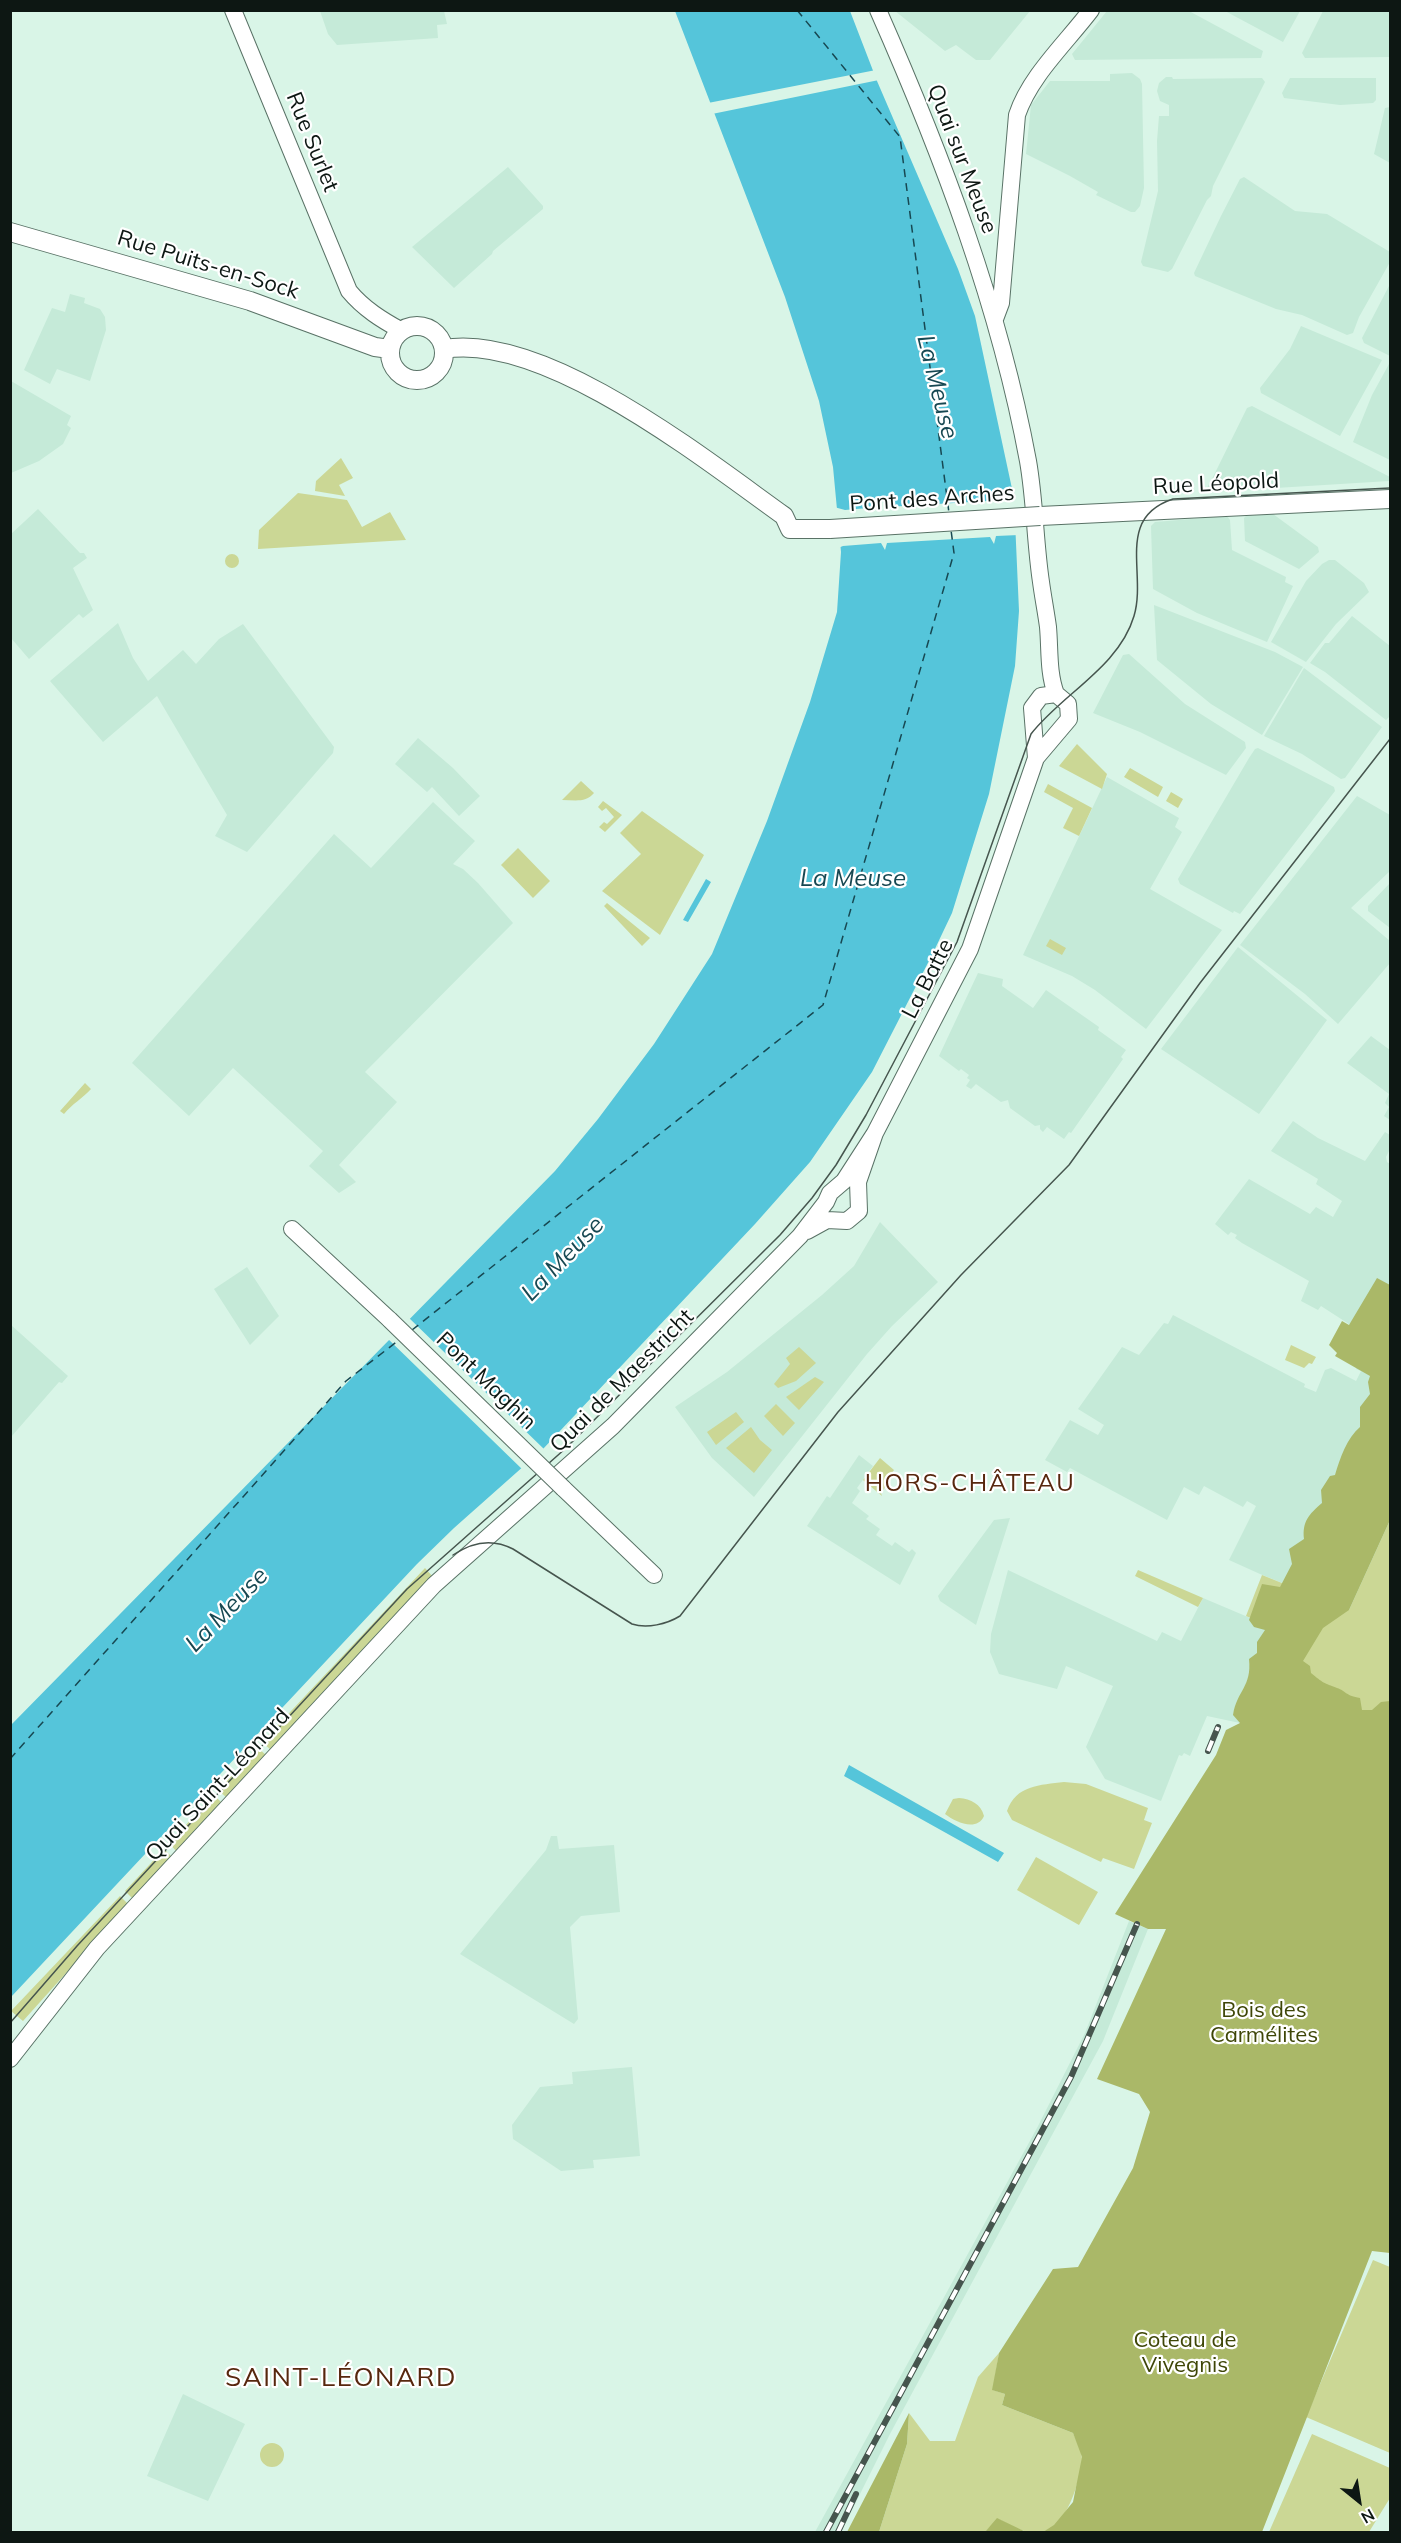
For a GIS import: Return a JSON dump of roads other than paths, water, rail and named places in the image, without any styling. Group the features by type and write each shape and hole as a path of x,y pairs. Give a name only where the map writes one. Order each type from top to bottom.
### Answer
{"main road":[{"name":"Rue Surlet","path":"233,10 349,291 360,304 402,331"},
{"name":"Quai sur Meuse","path":"995,319 1000,303 1017,115 1023,100 1044,70 1091,10"},
{"name":"Quai sur Meuse","path":"879,14 902,65 969,237 995,319 1042,515 1041,582"},
{"name":"Rue Puits-en-Sock","path":"10,232 250,301 375,347 390,349"},
{"path":"414,326 431,330 440,339 444,349 443,360 438,371 429,378 417,380 406,378 398,373 392,364 390,349 396,336 402,331 414,326"},
{"name":"Pont des Arches","path":"444,349 485,348 535,361 596,391 700,454 784,516 789,529 827,530 1042,515"},
{"name":"Rue Léopold","path":"1042,515 1390,499"},
{"path":"1036,758 1058,730 1066,724 1070,714 1068,704 1056,694 1050,670 1048,628 1041,582"},
{"path":"1036,758 1035,723 1031,713 1037,699 1040,681 1038,629 1041,582"},
{"path":"1037,699 1046,694 1056,694"},
{"path":"1035,723 1048,731 1058,730"},
{"name":"La Batte","path":"839,1187 875,1133 970,949 1036,758"},
{"name":"La Batte","path":"857,1195 858,1182 875,1133"},
{"path":"839,1187 850,1188 857,1195"},
{"name":"Quai de Maestricht","path":"471,1552 614,1426 800,1236 826,1202 830,1193 839,1187"},
{"name":"Quai de Maestricht","path":"800,1236 818,1224 836,1220 847,1221 856,1215 860,1205 857,1195"},
{"path":"826,1202 828,1213 836,1220"},
{"name":"Pont Maghin","path":"292,1229 390,1320 650,1571"},
{"name":"Quai Saint-Léonard","path":"10,2059 97,1948 434,1585 471,1552"}],"water":[{"name":"La Meuse","path":"675,11 850,11 877,81 958,269 975,316 1014,498 1019,611 1015,666 989,794 952,913 872,1072 810,1162 755,1224 543,1449 417,1564 11,1997 11,1725 555,1171 598,1119 654,1044 712,954 767,821 810,702 837,612 841,552 833,467 819,401 785,297"},
{"path":"706,879 711,882 688,922 683,920"},
{"path":"849,1765 1004,1853 998,1862 844,1776"}],"tram line":[{"path":"10,2023 77,1946 407,1589 566,1448 780,1235 812,1198 836,1165 866,1115 957,942 1031,734 1103,665 1127,634 1137,599 1137,548 1144,519 1155,508 1173,499 1390,488"},
{"path":"453,1555 475,1544 497,1543 513,1549 632,1624 657,1625 680,1616 838,1412 961,1275 1069,1165 1200,983 1390,739"}],"railway":[{"path":"1208,1751 1218,1727"},
{"path":"826,2532 1071,2077 1137,1924"},
{"path":"838,2532 856,2494"}],"district":[{"name":"HORS-CHÂTEAU","path":"970,1484"},
{"name":"SAINT-LÉONARD","path":"341,2378"}],"park label":[{"name":"Bois des Carmélites","path":"1264,2022"},
{"name":"Coteau de Vivegnis","path":"1185,2352"}]}
